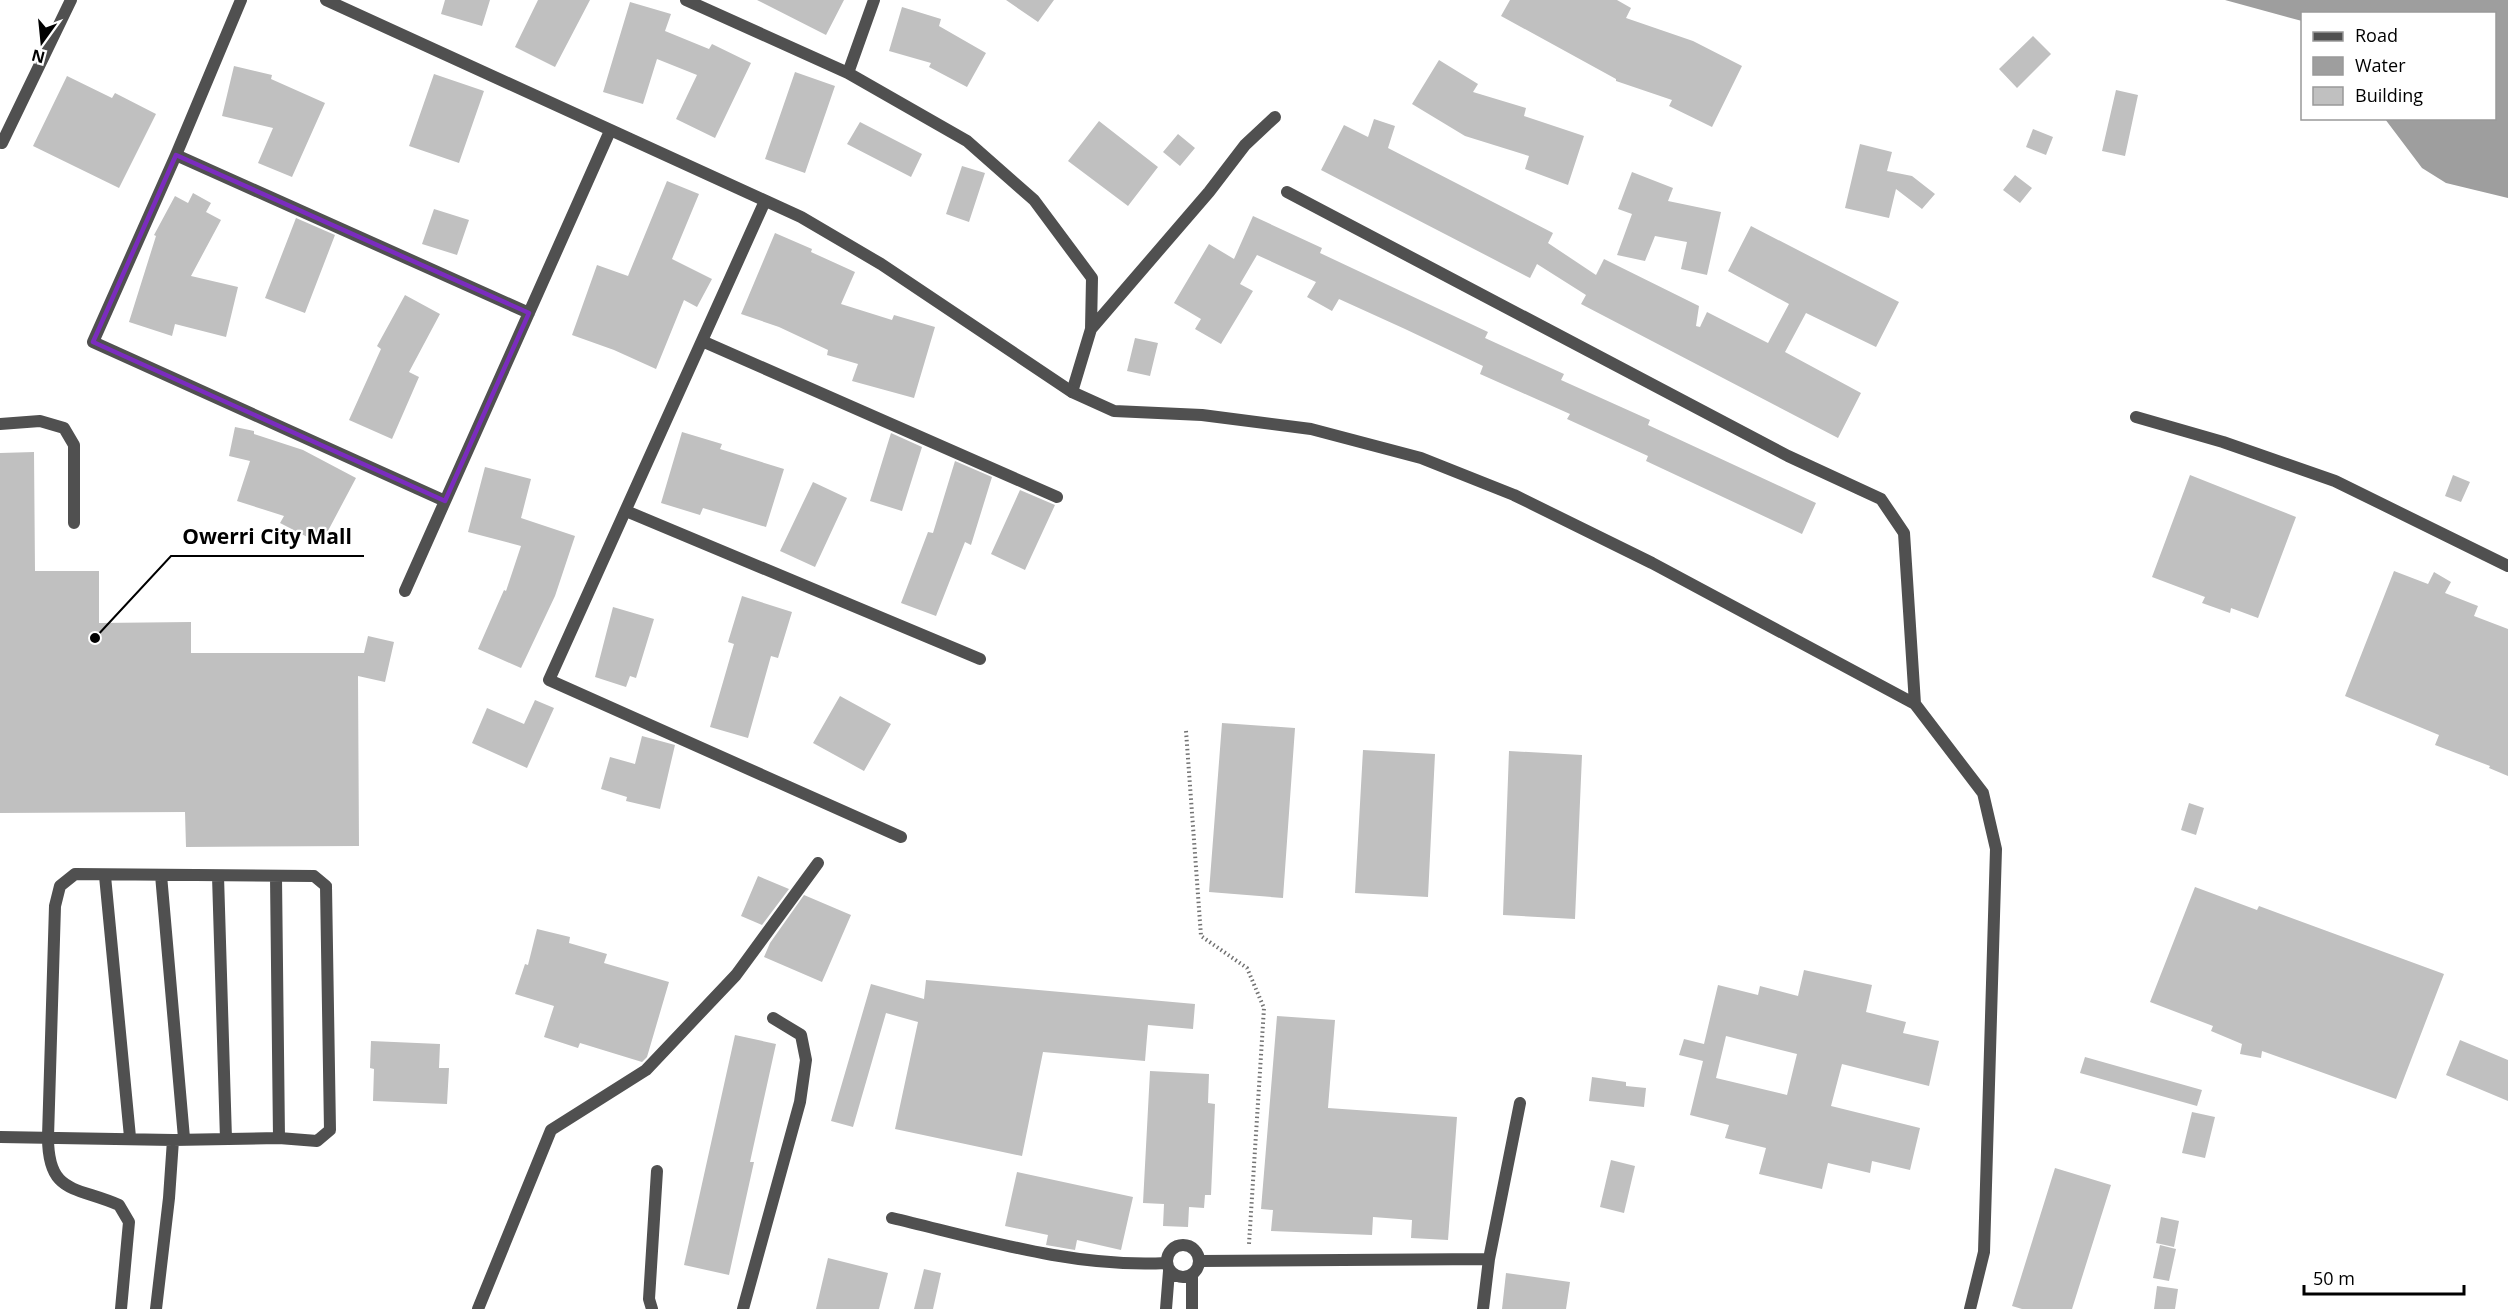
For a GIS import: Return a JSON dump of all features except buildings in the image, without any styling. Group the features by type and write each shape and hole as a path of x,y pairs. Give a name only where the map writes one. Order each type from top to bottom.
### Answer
{"street":[{"path":"2,143 70,0"},
{"path":"241,0 176,155 93,342 445,501"},
{"path":"326,0 801,217 881,264 1072,392 1114,411 1202,415 1311,429 1421,458 1514,495 1652,563 1915,704 1983,794 1996,849 1984,1252 1970,1309"},
{"path":"686,0 848,73 966,141 1034,200 1092,278 1091,329 1072,392"},
{"path":"848,73 874,0"},
{"path":"1091,329 1209,192 1245,145 1275,117"},
{"path":"405,591 610,131"},
{"path":"176,155 529,313"},
{"path":"1287,192 1757,440 1881,499 1904,533 1915,704"},
{"path":"765,201 549,680 901,837"},
{"path":"702,341 1057,497"},
{"path":"2136,417 2223,442 2335,481 2508,566"},
{"path":"0,424 40,421 64,428 74,445 74,523"},
{"path":"626,512 980,659"},
{"path":"478,1309 551,1130 646,1070 736,975 818,862"},
{"path":"0,1137 48,1137 130,1137 178,1139 279,1138 317,1141 330,1130 326,886 314,876 75,874 60,886 58,896 48,1137 48,1160 55,1177 75,1190 99,1196 119,1205 129,1222 121,1309"},
{"path":"156,1309 178,1139 161,875"},
{"path":"105,876 130,1137"},
{"path":"218,876 226,1139"},
{"path":"276,877 279,1138"},
{"path":"743,1309 800,1102 806,1060 801,1035 773,1018"},
{"path":"1483,1309 1489,1258 1520,1103"},
{"path":"652,1309 650,1299 657,1171"},
{"path":"892,1218 1095,1262 1167,1267 1184,1278 1192,1275"},
{"path":"1166,1309 1167,1254 1173,1248 1181,1245 1196,1252 1200,1262"},
{"path":"1200,1262 1489,1258"},
{"path":"1192,1309 1192,1275 1200,1262"}],"path":[{"path":"1186,731 1201,936 1247,968 1264,1008 1248,1260"}],"highlighted area":[{"path":"176,155 529,313 445,501 93,342"}],"water":[{"path":"2225,0 2508,0 2508,198 2446,183 2422,168 2386,120 2496,120 2496,12 2301,12 2301,21"}],"place":[{"name":"Owerri City Mall","path":"95,638"}]}
